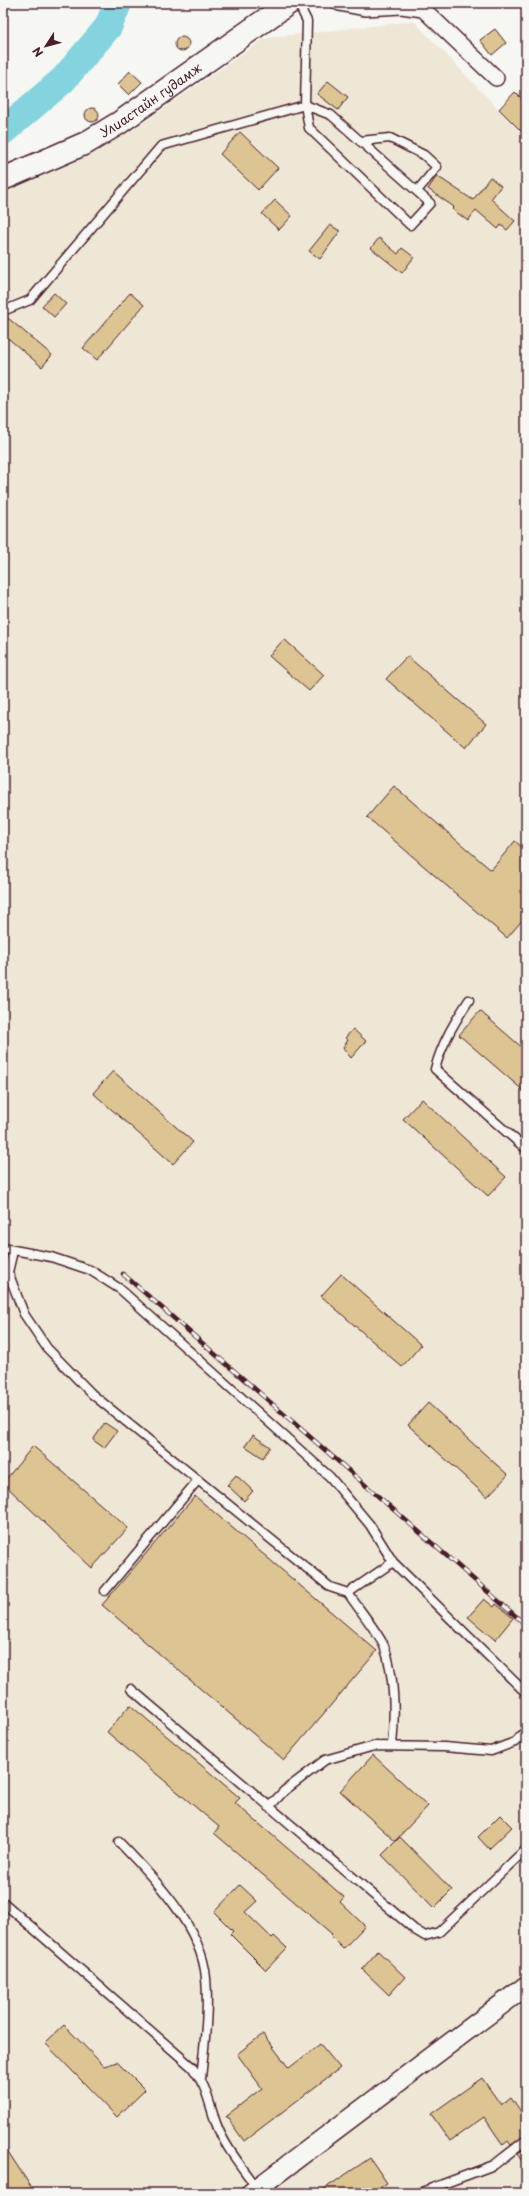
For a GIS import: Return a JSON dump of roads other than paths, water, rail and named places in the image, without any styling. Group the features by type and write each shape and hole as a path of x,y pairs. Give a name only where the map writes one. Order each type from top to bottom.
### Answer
{"main road":[{"name":"Улиастайн гудамж","path":"3,179 86,142 119,123 289,3"}],"street":[{"path":"339,3 365,8 401,6 423,9 496,78"},
{"path":"254,2191 526,1986"}],"lane":[{"path":"3,311 30,300 162,146 305,105 331,115 430,203 410,225 309,128 305,105 307,21 298,3"},
{"path":"360,141 390,138 424,155 437,168 417,191"},
{"path":"469,1000 448,1033 440,1051 435,1069 526,1148"},
{"path":"3,1248 51,1257 90,1270 120,1289 330,1478 370,1525 393,1562 526,1693"},
{"path":"13,1251 8,1272 24,1314 47,1348 92,1394 330,1587 348,1593 384,1646 392,1684 394,1725 392,1746"},
{"path":"105,1591 198,1480"},
{"path":"348,1593 393,1562"},
{"path":"131,1689 414,1930 425,1936 439,1932 526,1849"},
{"path":"269,1807 284,1791 325,1760 374,1746 492,1751 515,1742 526,1731"},
{"path":"119,1842 157,1883 182,1916 201,1956 206,1977 207,1999 201,2079"},
{"path":"3,1902 192,2067 201,2079 209,2098 216,2124 254,2191"},
{"path":"418,2193 494,2165 526,2140"}],"waterway":[{"path":"3,131 63,80 108,27 118,3"}],"railway":[{"path":"123,1274 526,1625"}]}
